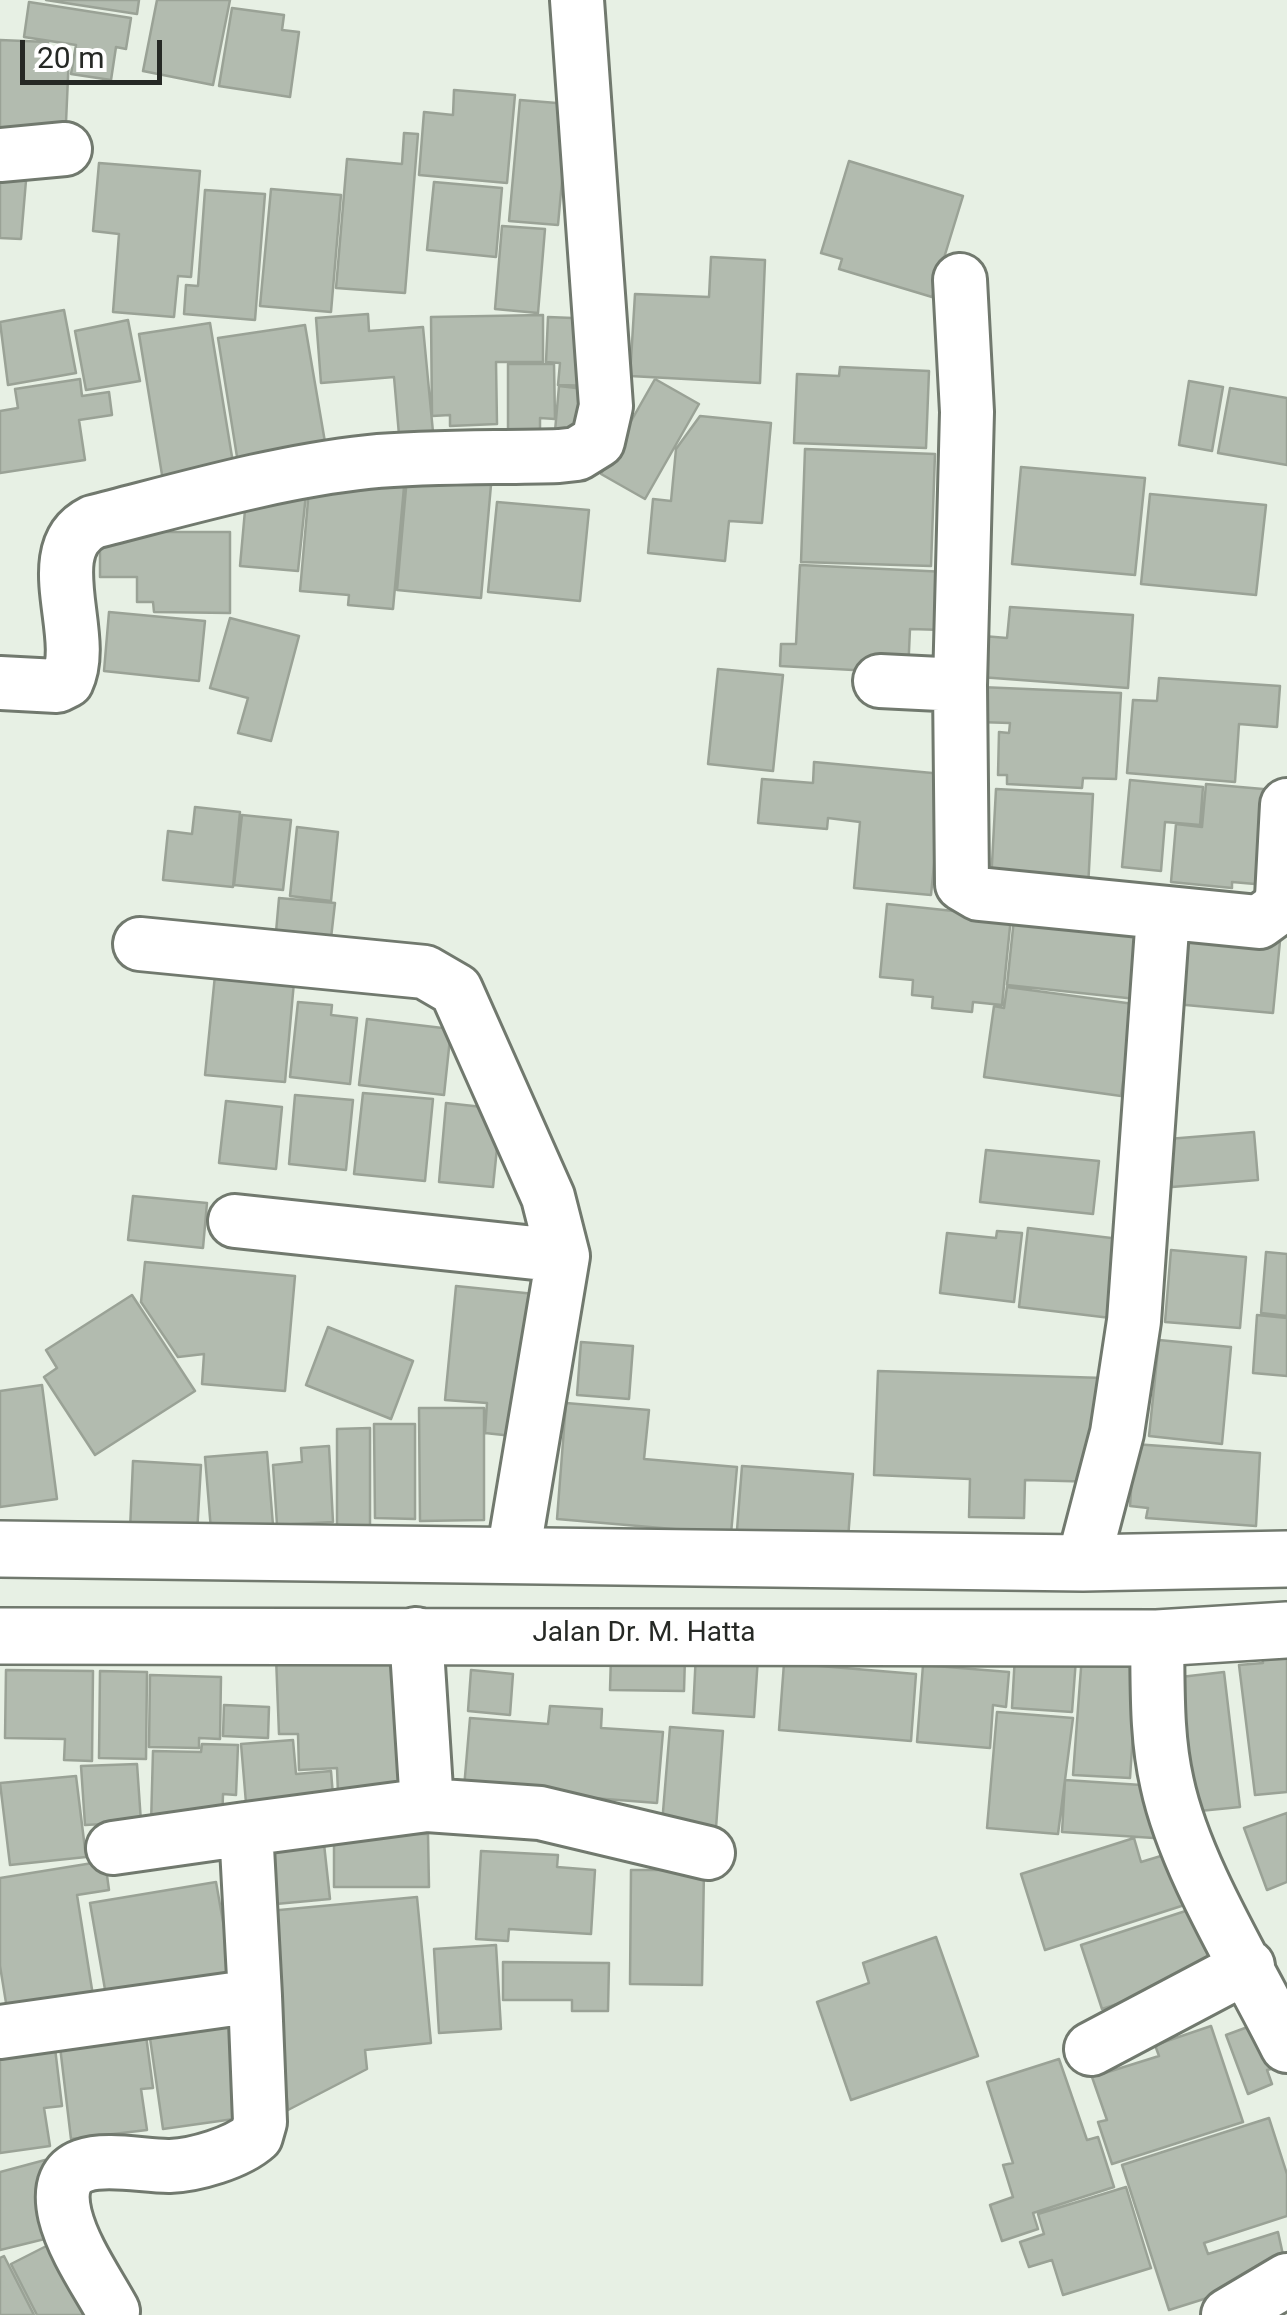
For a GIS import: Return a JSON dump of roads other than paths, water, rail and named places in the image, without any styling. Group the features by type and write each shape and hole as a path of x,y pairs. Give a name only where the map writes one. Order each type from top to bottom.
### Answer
{"main road":[{"path":"0,1549 1082,1563 1287,1559"},
{"name":"Jalan Dr. M. Hatta","path":"0,1636 1157,1638 1287,1630"}],"street":[{"path":"0,683 57,686 67,681 72,657 69,548 81,528 93,522 232,487 338,467 391,460 559,456 576,454 598,441 606,406 577,0"},
{"path":"0,156 65,149"},
{"path":"960,280 966,412 960,685 962,884 979,894 1164,915 1239,922 1269,917 1282,897 1287,806"},
{"path":"880,681 960,685"},
{"path":"1082,1563 1117,1433 1134,1321 1164,915"},
{"path":"140,944 425,972 448,982 461,999 548,1197 562,1256 513,1555"},
{"path":"235,1221 562,1256"},
{"path":"416,1634 428,1804"},
{"path":"1157,1638 1166,1782 1181,1832 1287,2046"},
{"path":"113,1848 428,1804 540,1813 708,1853"},
{"path":"113,2312 66,2217 63,2194 73,2173 96,2158 169,2166 190,2163 256,2136 260,2122 246,1829"},
{"path":"1090,2050 1248,1966"},
{"path":"0,2032 255,1996"},
{"path":"1228,2315 1287,2280"}]}
